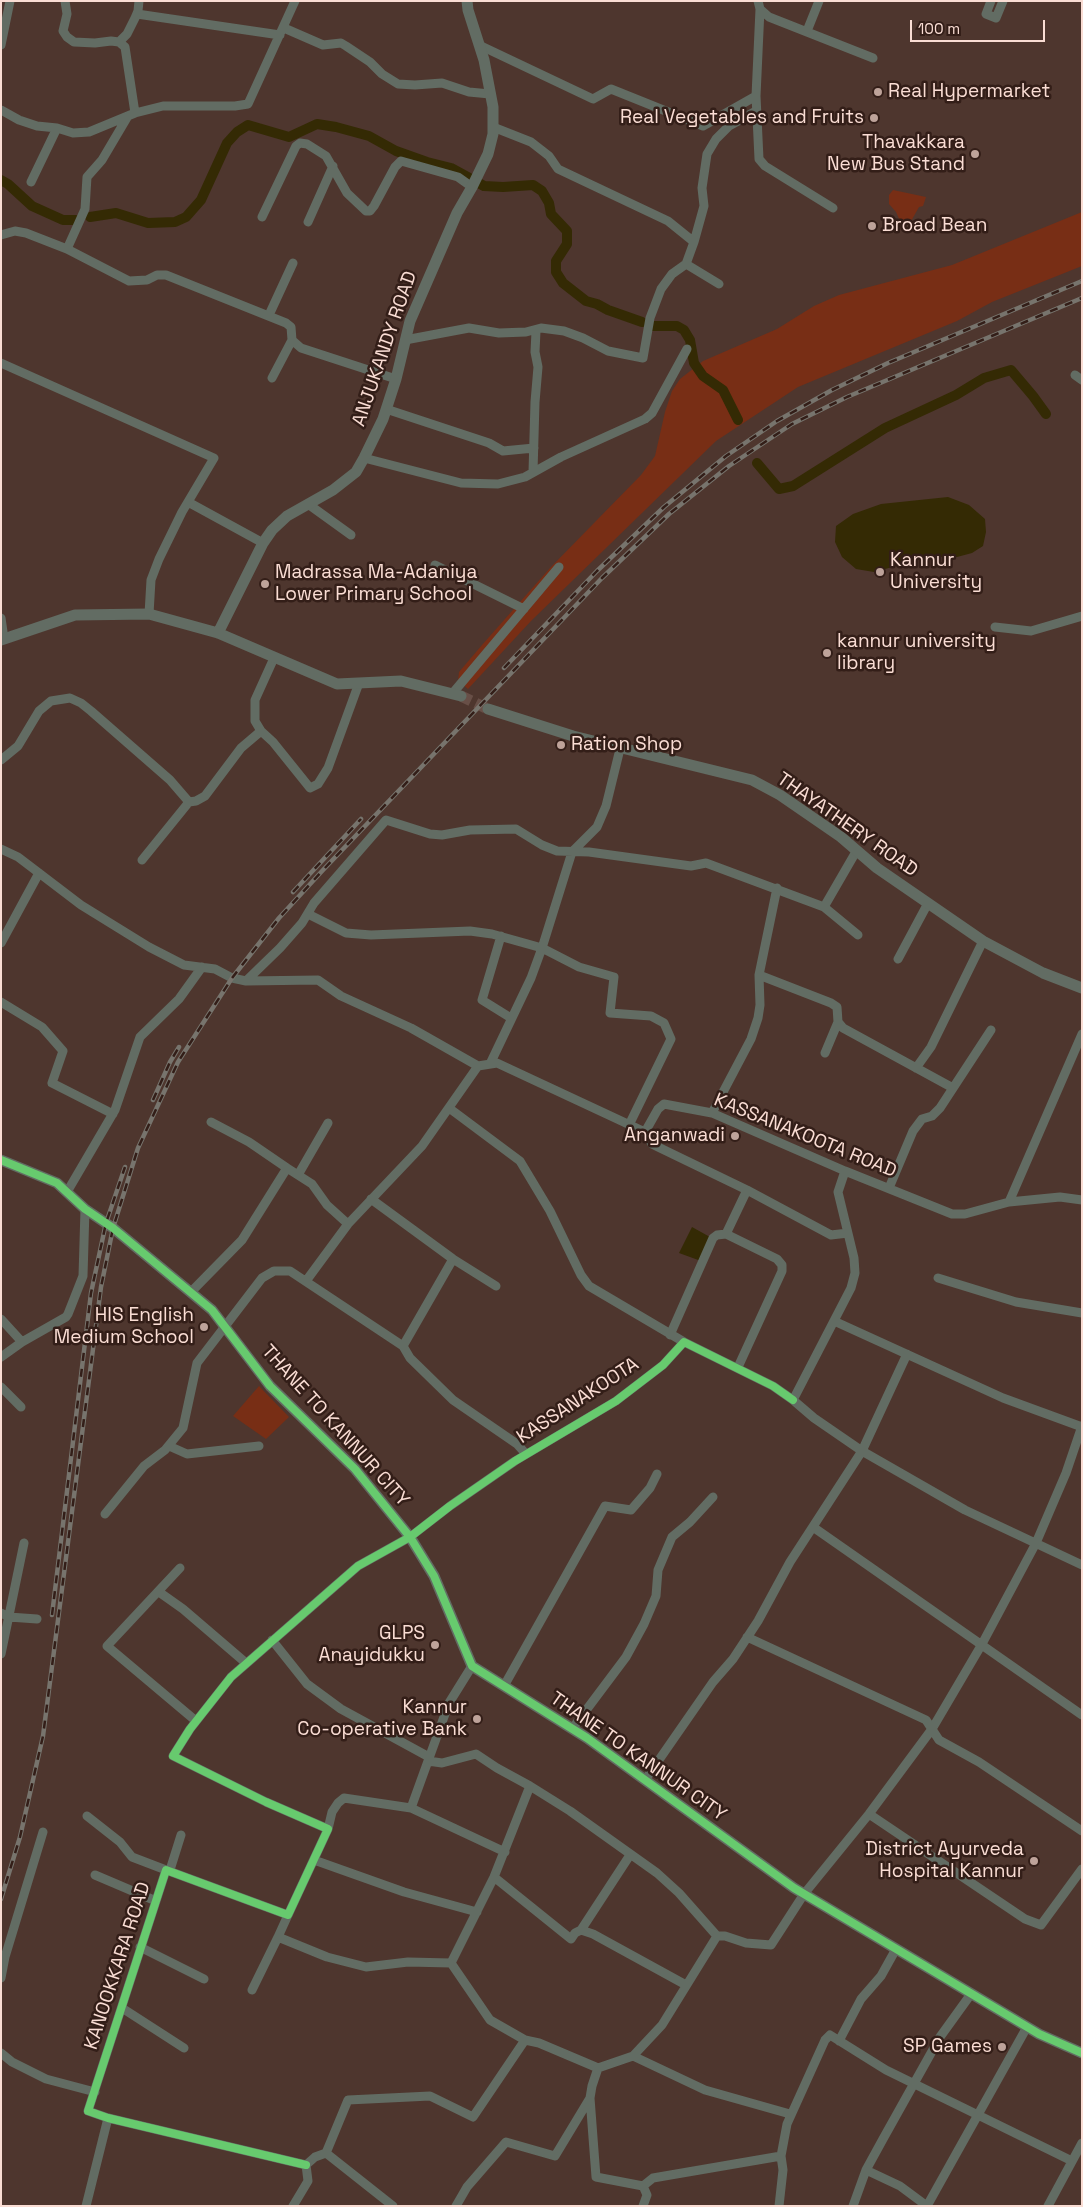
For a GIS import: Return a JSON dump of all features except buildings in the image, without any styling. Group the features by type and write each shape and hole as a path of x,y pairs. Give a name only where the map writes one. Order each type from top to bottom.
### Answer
{"street":[{"path":"1,45 10,1"},
{"path":"65,1 67,14 63,32 67,37 74,42 119,42 125,46 132,114 102,160 87,177 85,208 67,249"},
{"path":"119,42 127,34 137,14 139,1"},
{"path":"1,110 19,120 37,126 81,133 89,132 132,114 163,106 234,106 248,104 295,1"},
{"name":"ANJUKANDY ROAD","path":"218,633 263,543 272,530 287,516 333,490 356,472 364,458 386,410 396,380 410,321 434,262 488,154 493,127 490,94 467,1"},
{"path":"807,31 819,1"},
{"path":"991,1 986,14 996,18 1003,1"},
{"path":"759,5 769,16 873,58"},
{"path":"759,5 756,96 759,159 765,166 833,208"},
{"path":"137,14 282,32 323,45 341,43 370,62 382,74 398,84 415,86 442,83 469,92 490,94"},
{"path":"479,45 593,99 611,89 703,126 756,96"},
{"path":"405,340 474,328 492,333 536,331 541,328 564,331 608,351 642,358 650,318 661,289 672,274 686,264 694,242 704,206 702,188 707,154 716,139 729,126 756,112"},
{"path":"493,127 531,142 549,156 558,169 564,173 597,186 668,221 694,242"},
{"path":"31,182 57,128"},
{"path":"262,217 296,146 300,143 307,144 320,151 333,166 347,193 366,211 370,211 374,206 395,167 401,161 458,177 472,187"},
{"path":"308,222 333,166"},
{"path":"1,235 15,231 26,233 67,249 129,280 147,280 157,275 166,275 290,325 292,340 272,378"},
{"path":"269,315 293,263"},
{"path":"686,264 718,284"},
{"path":"533,472 538,367 535,352 536,331"},
{"path":"292,340 301,348 396,380"},
{"path":"364,458 461,483 479,485 498,484 525,477 594,440 645,419 652,413 687,349"},
{"path":"1,363 214,458 188,502 159,559 151,580 150,614"},
{"path":"386,410 488,443 503,451 534,448"},
{"path":"188,502 263,543"},
{"path":"308,504 352,535"},
{"path":"435,565 524,609"},
{"path":"1,618 3,639 75,615 150,614 218,633 337,684 401,681 456,695 559,567"},
{"path":"995,627 1032,631 1082,616"},
{"path":"274,658 255,700 255,720 260,731 273,742 310,788 318,784 328,768 359,683"},
{"path":"1,760 18,746 39,712 51,701 70,698 82,703 170,780 189,802"},
{"name":"THAYATHERY ROAD","path":"488,709 620,749 752,780 780,795 857,850 877,868 983,941 1043,973 1082,988"},
{"path":"142,860 189,802 196,801 205,796 241,748 260,731"},
{"path":"490,1064 531,978 572,852 597,827 606,806 620,749"},
{"path":"246,981 280,948 308,914 314,903 386,820 430,834 442,835 470,830 516,829 542,845 557,851 589,852 691,866 706,863 824,907 858,935"},
{"path":"1,849 18,857 81,905 184,965 215,969 232,978 246,981 318,980 341,996 411,1028 478,1066 497,1063 645,1132 652,1144 747,1190 831,1235 848,1233"},
{"path":"824,907 857,850"},
{"path":"1,943 39,873"},
{"path":"712,1113 751,1039 760,1005 759,976 777,888"},
{"path":"898,959 928,903"},
{"path":"308,914 346,933 371,935 470,931 502,936 542,948 579,967 614,977 610,1012 651,1016 664,1023 671,1039 629,1125"},
{"path":"502,936 482,1000 511,1018"},
{"path":"916,1068 931,1047 983,941"},
{"path":"66,1192 112,1114 140,1036 179,999 202,967"},
{"path":"759,976 831,1003 837,1007 838,1022 826,1053"},
{"path":"1,1002 42,1027 63,1051 52,1083 112,1114"},
{"path":"838,1022 842,1028 953,1088"},
{"path":"889,1188 913,1131 922,1119 932,1116 940,1108 991,1030"},
{"path":"1008,1202 1082,1034"},
{"path":"306,1281 348,1224 422,1146 478,1066"},
{"name":"KASSANAKOOTA ROAD","path":"645,1132 658,1109 664,1104 712,1113 952,1214 965,1214 1008,1202 1060,1197 1082,1200"},
{"path":"449,1108 520,1161 550,1211 582,1276 589,1286 670,1335 773,1386 814,1418 862,1451 965,1510 1082,1565"},
{"path":"211,1122 249,1142 312,1184 327,1205 348,1224"},
{"path":"298,1175 328,1123"},
{"name":"THANE TO KANNUR CITY","path":"1,1160 57,1183 85,1209 113,1228 212,1310 270,1386 355,1468 410,1537 434,1576 472,1666 572,1729 804,1894 1027,2027 1082,2053"},
{"path":"191,1292 242,1240 287,1168"},
{"path":"793,1400 851,1288 855,1273 854,1258 838,1192 846,1171"},
{"path":"726,1234 747,1190"},
{"path":"370,1199 453,1260 496,1286"},
{"path":"1,1357 68,1314 83,1276 85,1209"},
{"path":"670,1335 714,1238 717,1235 726,1234 777,1259 782,1265 782,1272 738,1367"},
{"path":"403,1346 453,1260"},
{"path":"105,1514 144,1466 169,1446 183,1428 197,1363 262,1278 274,1271 290,1271 403,1346 410,1358 454,1400 516,1444 526,1454"},
{"path":"938,1278 1016,1302 1082,1313"},
{"path":"1,1319 22,1342"},
{"path":"272,1640 307,1684 342,1710 428,1759 442,1764 476,1754 570,1811 657,1873 679,1893 717,1936 725,1936 746,1943 771,1945 804,1894 869,1814 932,1729 982,1644 1036,1543 1066,1472 1082,1426 1003,1398 834,1321"},
{"name":"KASSANAKOOTA","path":"410,1537 450,1506 526,1454 616,1401 663,1365 684,1342"},
{"path":"645,1780 713,1682 733,1659 790,1562 862,1451 907,1354"},
{"path":"1,1387 21,1407"},
{"path":"169,1446 187,1454 260,1446"},
{"path":"504,1686 605,1506 631,1510 650,1488 657,1474"},
{"path":"572,1729 626,1657 644,1624 656,1596 658,1570 672,1537 690,1522 713,1497"},
{"path":"812,1527 1082,1715"},
{"path":"328,1829 266,1802 173,1756 196,1721 231,1677 358,1566 410,1537"},
{"path":"1,1654 5,1615 24,1542"},
{"path":"180,1568 107,1646 196,1721"},
{"path":"159,1592 183,1609 246,1664"},
{"path":"5,1615 37,1619"},
{"path":"747,1637 926,1720 939,1740 979,1762 1082,1831"},
{"path":"411,1808 449,1703 472,1666"},
{"path":"451,1963 494,1877 530,1786"},
{"path":"252,1990 328,1829 332,1812 338,1802 344,1798 411,1808 505,1852"},
{"path":"869,1814 1025,1919 1041,1925 1082,1869"},
{"path":"87,1816 120,1842 132,1857 168,1870 181,1835"},
{"path":"1,1978 43,1832"},
{"path":"494,1877 571,1939 575,1933 581,1930 630,1855"},
{"path":"314,1860 404,1892 477,1912"},
{"name":"KANOOKKARA ROAD","path":"108,2118 88,2111 140,1947 168,1870 288,1915"},
{"path":"95,1876 156,1901"},
{"path":"581,1930 594,1934 686,1985"},
{"path":"451,1963 490,2020 526,2040 539,2043 598,2068 634,2056 662,2026 717,1936"},
{"path":"278,1937 327,1957 366,1967 408,1962 451,1963"},
{"path":"140,1947 204,1979"},
{"path":"839,2041 861,1999 881,1976 896,1949"},
{"path":"853,2206 866,2170 940,2037 971,1994"},
{"path":"122,2008 184,2048"},
{"path":"866,2170 900,2186 927,2206 1027,2027"},
{"path":"779,2206 783,2170 781,2156 790,2114 824,2040 830,2036 886,2070 1072,2161"},
{"path":"306,2165 315,2157 326,2153 348,2100 430,2096 474,2117 526,2040"},
{"path":"1,2053 12,2062 46,2078 95,2092"},
{"path":"634,2056 705,2090 790,2114"},
{"path":"598,2068 590,2098 596,2177 643,2186 653,2178 781,2156"},
{"path":"456,2206 466,2187 506,2142 555,2156 590,2098"},
{"path":"86,2206 108,2118 306,2165"},
{"path":"1048,2206 1082,2143"},
{"path":"326,2153 393,2206"},
{"path":"294,2206 308,2181 306,2165"},
{"path":"643,2186 647,2195 644,2206"}],"shaded area":[{"path":"893,190 926,197 923,206 919,207 910,223 902,225 896,212 889,204 889,195"},
{"path":"1082,212 1082,266 992,302 957,321 798,387 716,441 531,621 468,689 458,681 459,672 550,568 641,475 655,456 672,391 680,379 703,361 777,329 814,306 839,295 952,265"},
{"path":"948,497 969,505 985,519 986,532 983,546 972,553 957,557 929,557 874,572 856,569 842,557 835,542 836,526 853,514 881,504"},
{"path":"692,1227 710,1237 701,1261 679,1253"},
{"path":"259,1386 289,1417 266,1439 233,1416"}],"waterway":[{"path":"90,217 116,213 148,223 175,222 186,217 201,200 227,143 237,132 248,125 289,137 317,124 336,127 369,136 396,151 451,168 484,186 533,185 542,191 549,203 551,214 567,231 567,244 556,261 556,272 563,283 586,301 642,322"},
{"path":"1,180 32,206 63,220 75,220"},
{"path":"652,326 677,326 684,330 690,340 694,363 703,376 723,390 738,420"},
{"path":"757,463 779,489 793,486 885,428 956,395 984,378 1011,370 1046,414"}],"tunnel":[{"path":"461,696 488,709"}],"railway":[{"path":"504,668 597,571 664,507 726,456 777,421 832,390 888,363 1082,281"},
{"path":"1,1899 20,1837 43,1736 101,1287 113,1228 138,1148 178,1062 232,978 279,918 323,870 602,578 669,514 729,466 792,424 847,397 1082,298"},
{"path":"293,892 361,819"},
{"path":"153,1100 179,1047"},
{"path":"52,1615 91,1293 106,1223 125,1167"}],"cycle path":[{"path":"1,1160 57,1183 85,1209 113,1228 212,1310 270,1386 355,1469 410,1537 434,1576 472,1666 587,1738 794,1888 1039,2034 1082,2053"},
{"path":"306,2165 108,2118 88,2111 166,1870 288,1915 328,1829 266,1802 173,1756 190,1729 231,1677 358,1566 410,1537 450,1506 515,1461 616,1401 663,1365 684,1342 773,1386 793,1400"}],"place":[{"name":"Real Hypermarket","path":"878,92"},
{"name":"Real Vegetables and Fruits","path":"874,118"},
{"name":"Thavakkara New Bus Stand","path":"975,154"},
{"name":"Broad Bean","path":"872,226"},
{"name":"Kannur University","path":"880,572"},
{"name":"Madrassa Ma-Adaniya Lower Primary School","path":"265,584"},
{"name":"kannur university library","path":"827,653"},
{"name":"Ration Shop","path":"561,745"},
{"name":"Anganwadi","path":"735,1136"},
{"name":"HIS English Medium School","path":"204,1327"},
{"name":"GLPS Anayidukku","path":"435,1645"},
{"name":"Kannur Co-operative Bank","path":"477,1719"},
{"name":"District Ayurveda Hospital Kannur","path":"1034,1861"},
{"name":"SP Games","path":"1002,2047"}]}
